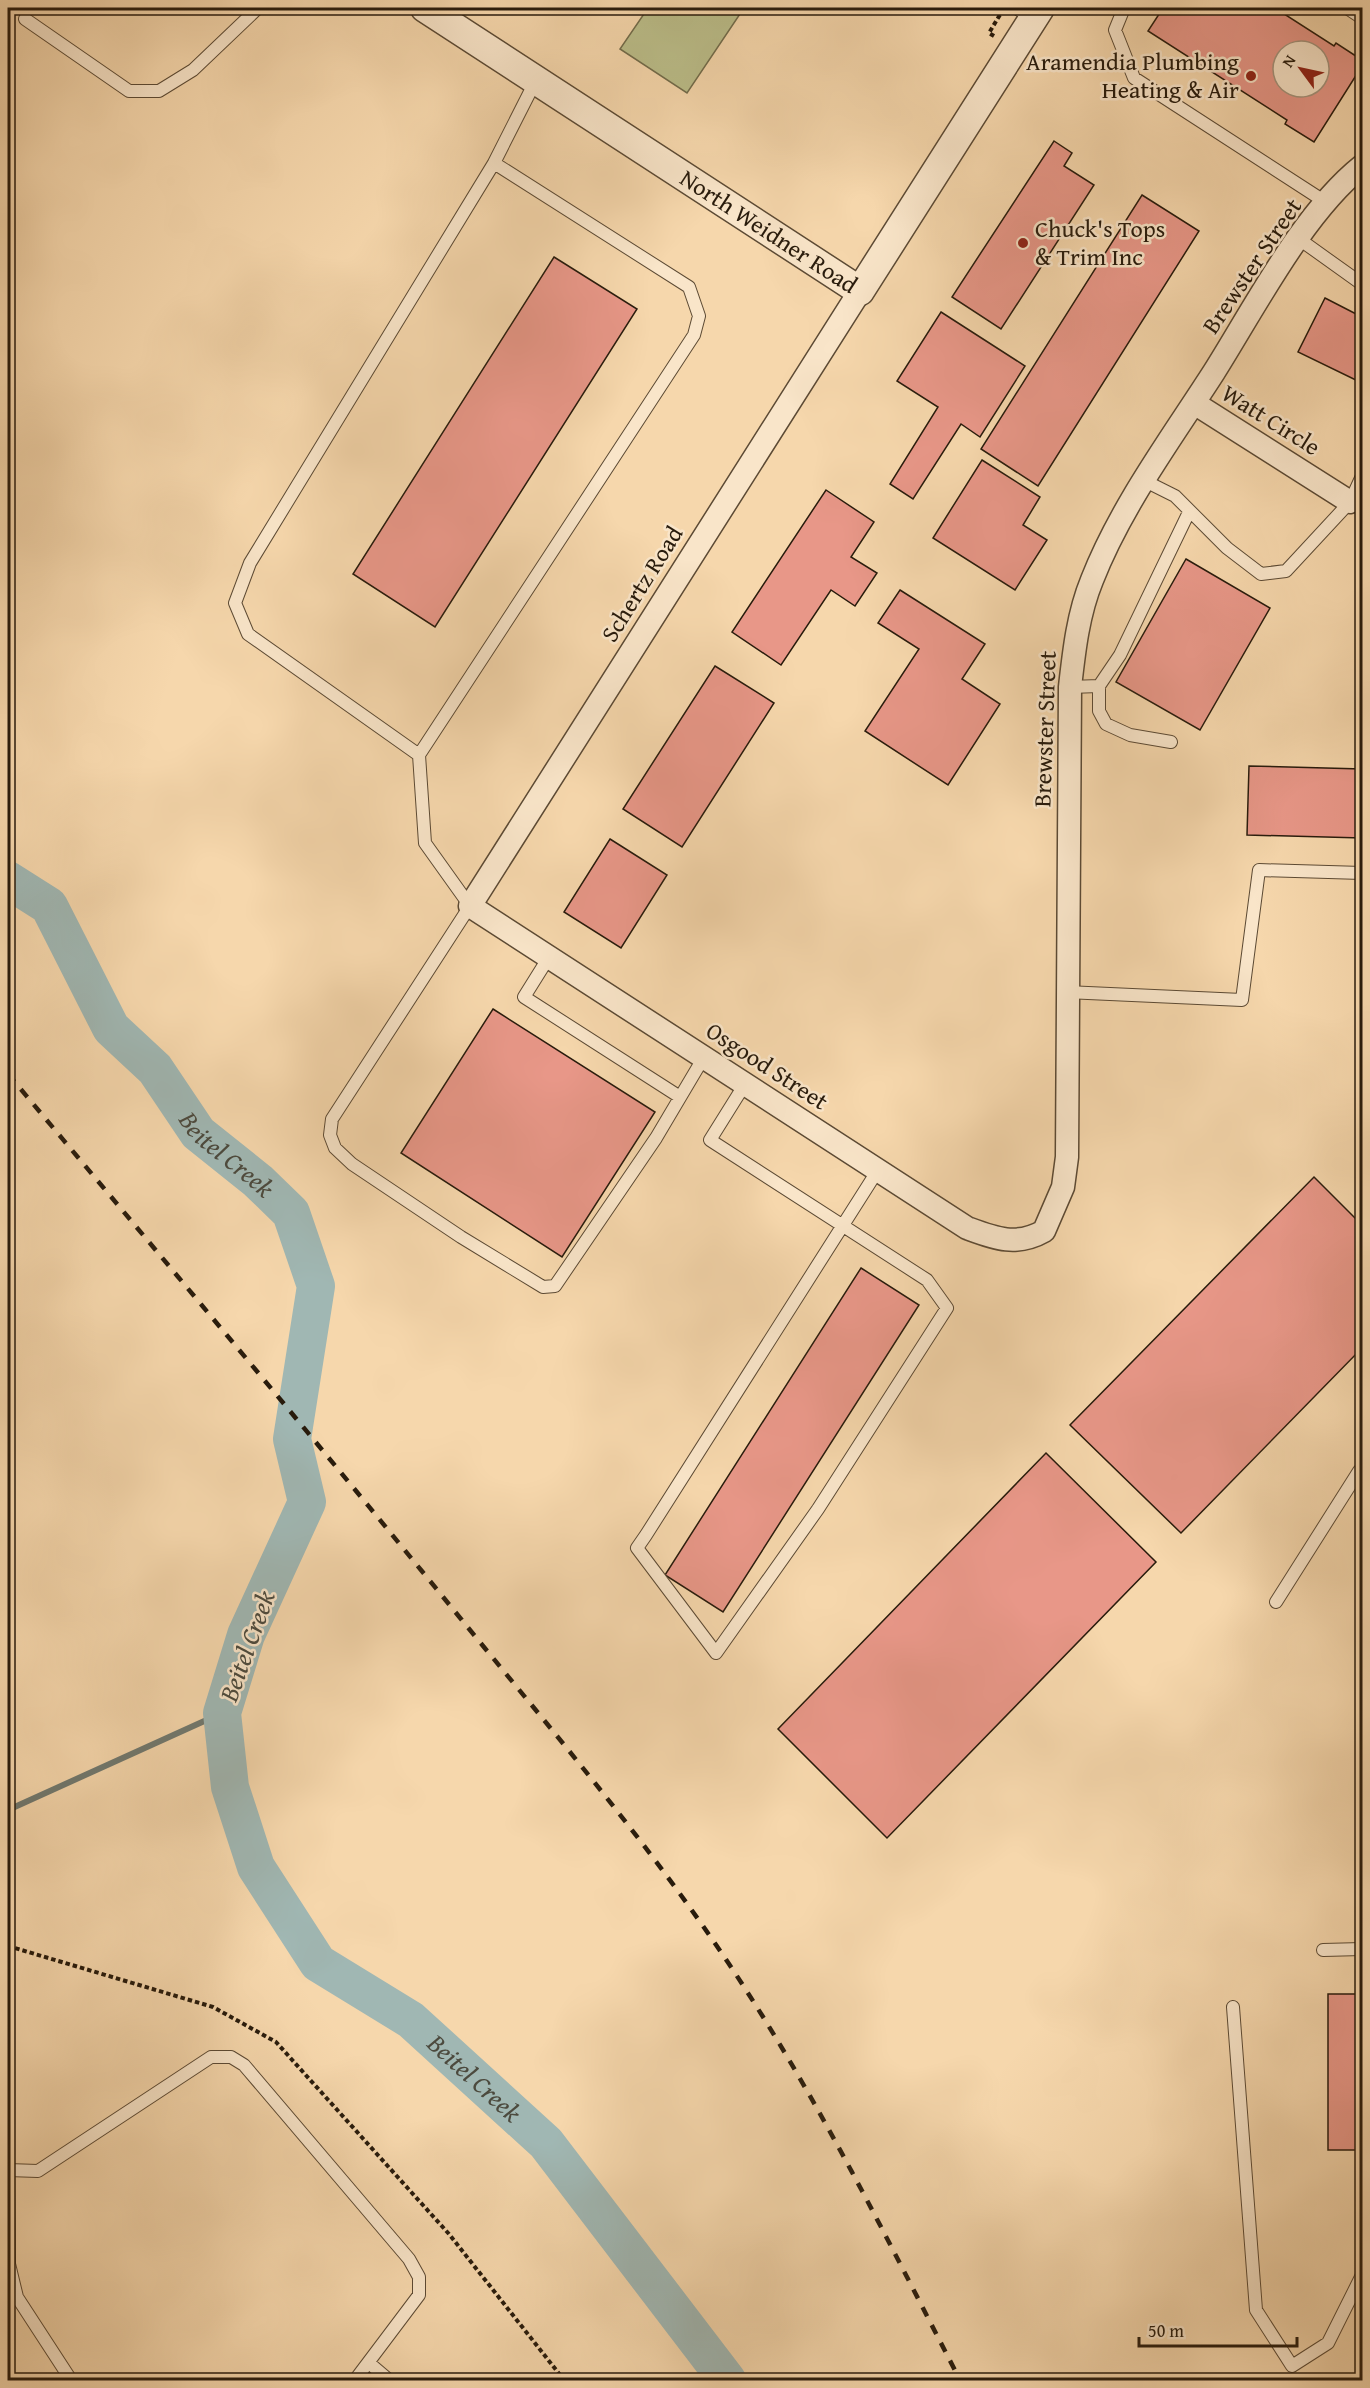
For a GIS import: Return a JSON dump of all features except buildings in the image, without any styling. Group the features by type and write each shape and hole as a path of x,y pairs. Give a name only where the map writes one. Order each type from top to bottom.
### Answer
{"street":[{"name":"North Weidner Road","path":"425,8 860,291 1030,11"},
{"name":"Brewster Street","path":"1044,1231 1063,1187 1067,1157 1066,992 1070,687 1079,624 1091,581 1122,517 1299,239 1327,203 1362,166"},
{"name":"Schertz Road","path":"470,906 860,291"},
{"name":"Watt Circle","path":"1194,403 1356,506"},
{"name":"Osgood Street","path":"470,906 967,1228 997,1239 1018,1241 1044,1231"}],"lane":[{"path":"26,19 129,91 159,92 193,70 258,8"},
{"path":"1124,8 1115,30 1134,78 1327,203"},
{"path":"1347,8 1362,18"},
{"path":"419,755 248,634 235,603 250,563 494,163 536,80"},
{"path":"494,163 689,287 699,316 694,335 419,755 425,843 470,906 332,1119 330,1135 335,1148 352,1164 461,1237 543,1287 555,1286 649,1148 704,1057"},
{"path":"1299,239 1362,284"},
{"path":"1145,481 1175,496 1227,548 1261,574 1286,571 1356,506 1362,476"},
{"path":"1171,742 1130,735 1106,724 1099,711 1099,686 1120,654 1189,512"},
{"path":"1070,687 1099,686"},
{"path":"1066,992 1242,1000 1259,870 1362,873"},
{"path":"549,957 524,997 680,1097"},
{"path":"745,1084 710,1140 843,1224 927,1280 947,1308 818,1509 716,1653 637,1548 843,1224 878,1170"},
{"path":"1276,1602 1359,1471 1362,1471"},
{"path":"1323,1950 1362,1949"},
{"path":"1233,2007 1256,2310 1292,2366 1328,2343 1362,2274"},
{"path":"71,2380 17,2297 8,2263 8,2170 38,2170 211,2057 231,2057 252,2074 409,2259 419,2277 419,2295 355,2380"},
{"path":"369,2363 389,2380"}],"path":[{"path":"994,25 1005,8"}],"green space":[{"path":"648,8 744,8 687,93 620,49"}],"waterway":[{"name":"Beitel Creek","path":"8,880 49,906 111,1028 155,1069 198,1133 258,1181 291,1213 316,1286 292,1439 307,1502 246,1635 222,1713 230,1787 256,1867 318,1963 411,2020 546,2143 727,2380"},
{"path":"8,1810 222,1713"}],"railway":[{"path":"8,1074 405,1550 668,1877 731,1967 793,2067 851,2170 960,2380"}],"place":[{"name":"Aramendia Plumbing Heating & Air","path":"1251,76"},
{"name":"Chuck's Tops & Trim Inc","path":"1023,243"}]}
